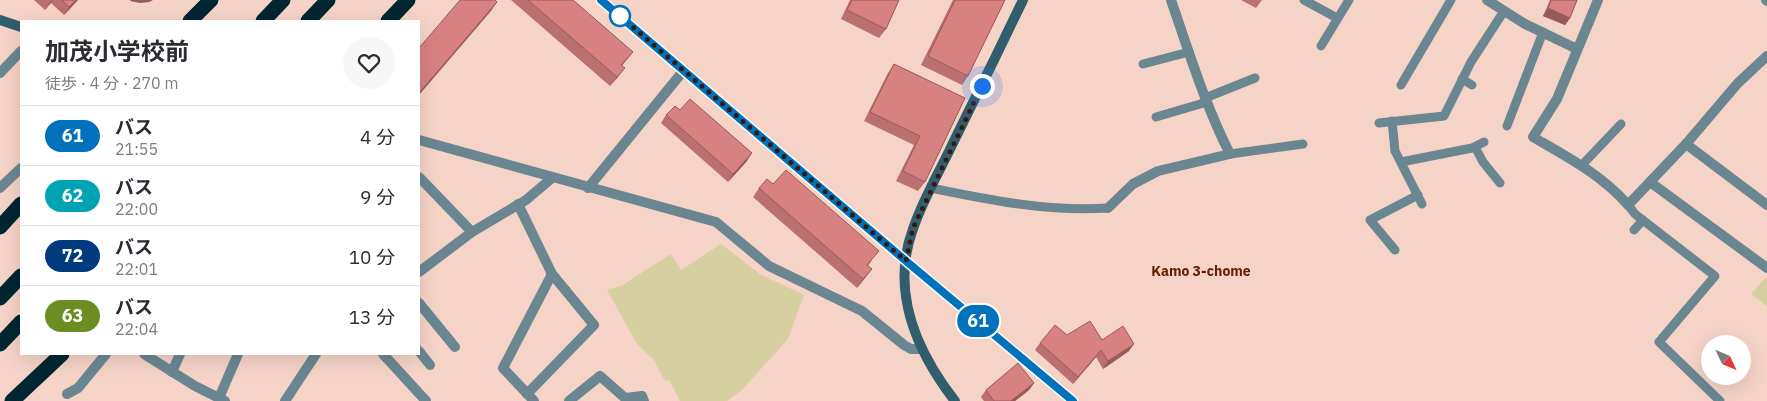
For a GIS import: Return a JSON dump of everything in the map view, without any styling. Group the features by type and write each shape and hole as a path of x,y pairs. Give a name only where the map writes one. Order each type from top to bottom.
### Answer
{"highway":[{"path":"191,20 210,0"},
{"path":"264,20 283,0"},
{"path":"309,20 328,0"},
{"path":"389,20 408,0"},
{"path":"1,226 20,205"},
{"path":"0,298 20,277"},
{"path":"0,344 20,323"},
{"path":"12,401 61,355"},
{"path":"22,401 65,355"}],"street":[{"path":"601,0 1073,401"},
{"path":"955,401 921,350 915,335 904,283 906,261 913,228 1023,0"},
{"path":"1108,208 1133,184 1158,171 1230,154 1206,100 1171,0"},
{"path":"1487,0 1504,11 1577,49"},
{"path":"1598,0 1557,99 1533,137 1582,165 1618,194 1628,205 1686,144 1738,83 1767,56"},
{"path":"0,20 20,27"},
{"path":"0,73 20,52"},
{"path":"588,188 684,70"},
{"path":"420,140 716,222 769,266 862,311 904,345 912,349 921,350"},
{"path":"1686,144 1767,205"},
{"path":"0,188 20,169"},
{"path":"420,178 472,232"},
{"path":"420,271 472,232 518,204 552,178"},
{"path":"1650,182 1767,268"},
{"path":"518,204 552,274 594,325 531,397 503,368 552,274"},
{"path":"420,304 455,347"},
{"path":"420,352 430,365"},
{"path":"67,394 78,388 105,355"},
{"path":"146,355 222,400 238,355"},
{"path":"172,372 180,355"},
{"path":"285,401 315,355"},
{"path":"384,355 426,401"},
{"path":"569,401 600,376 625,398 642,396 644,401"}],"lane":[{"path":"1304,0 1336,18"},
{"path":"1321,46 1336,18 1349,0"},
{"path":"1401,85 1451,0"},
{"path":"1379,123 1444,116 1471,62 1504,11"},
{"path":"1506,126 1543,32"},
{"path":"1143,64 1189,52"},
{"path":"1156,117 1206,100 1255,78"},
{"path":"1462,79 1472,85"},
{"path":"1392,121 1395,151 1422,204"},
{"path":"1582,165 1621,124"},
{"path":"1401,162 1475,147 1484,142"},
{"path":"1230,154 1302,144"},
{"path":"1475,147 1483,162 1500,182"},
{"path":"932,188 1010,204 1087,209 1108,208"},
{"path":"1395,250 1370,220 1418,195"},
{"path":"1628,205 1643,220 1715,276 1660,342 1720,401"},
{"path":"1634,230 1643,220"}],"shaded area":[{"path":"721,244 760,274 804,295 788,339 742,390 727,401 680,401 669,380 665,381 654,360 637,344 607,290 621,286 671,254 681,270"},
{"path":"1765,278 1767,280 1767,306 1751,294"}],"building":[{"path":"62,0 76,0 69,7"},
{"path":"460,0 495,0 497,2 420,92 420,47"},
{"path":"528,0 573,0 633,52 621,65 625,68 617,77"},
{"path":"852,0 899,0 886,29 847,10"},
{"path":"955,0 1005,0 968,76 928,56"},
{"path":"1551,0 1577,0 1570,18 1548,8"},
{"path":"894,64 965,98 925,182 903,171 920,136 870,112"},
{"path":"690,99 752,153 733,174 666,115 675,106 680,110"},
{"path":"786,170 879,251 867,265 872,269 863,279 759,188 767,179 773,184"},
{"path":"1090,321 1102,340 1123,326 1134,344 1108,361 1101,350 1078,377 1040,343 1055,325 1067,335"},
{"path":"1018,363 1034,383 1011,401 994,401 986,390"}],"bus line":[{"name":"61","path":"601,0 1073,401"}],"district":[{"name":"Kamo 3-chome","path":"1201,271"}],"route":[{"path":"620,16 906,261 908,244 913,228 982,86"}]}
